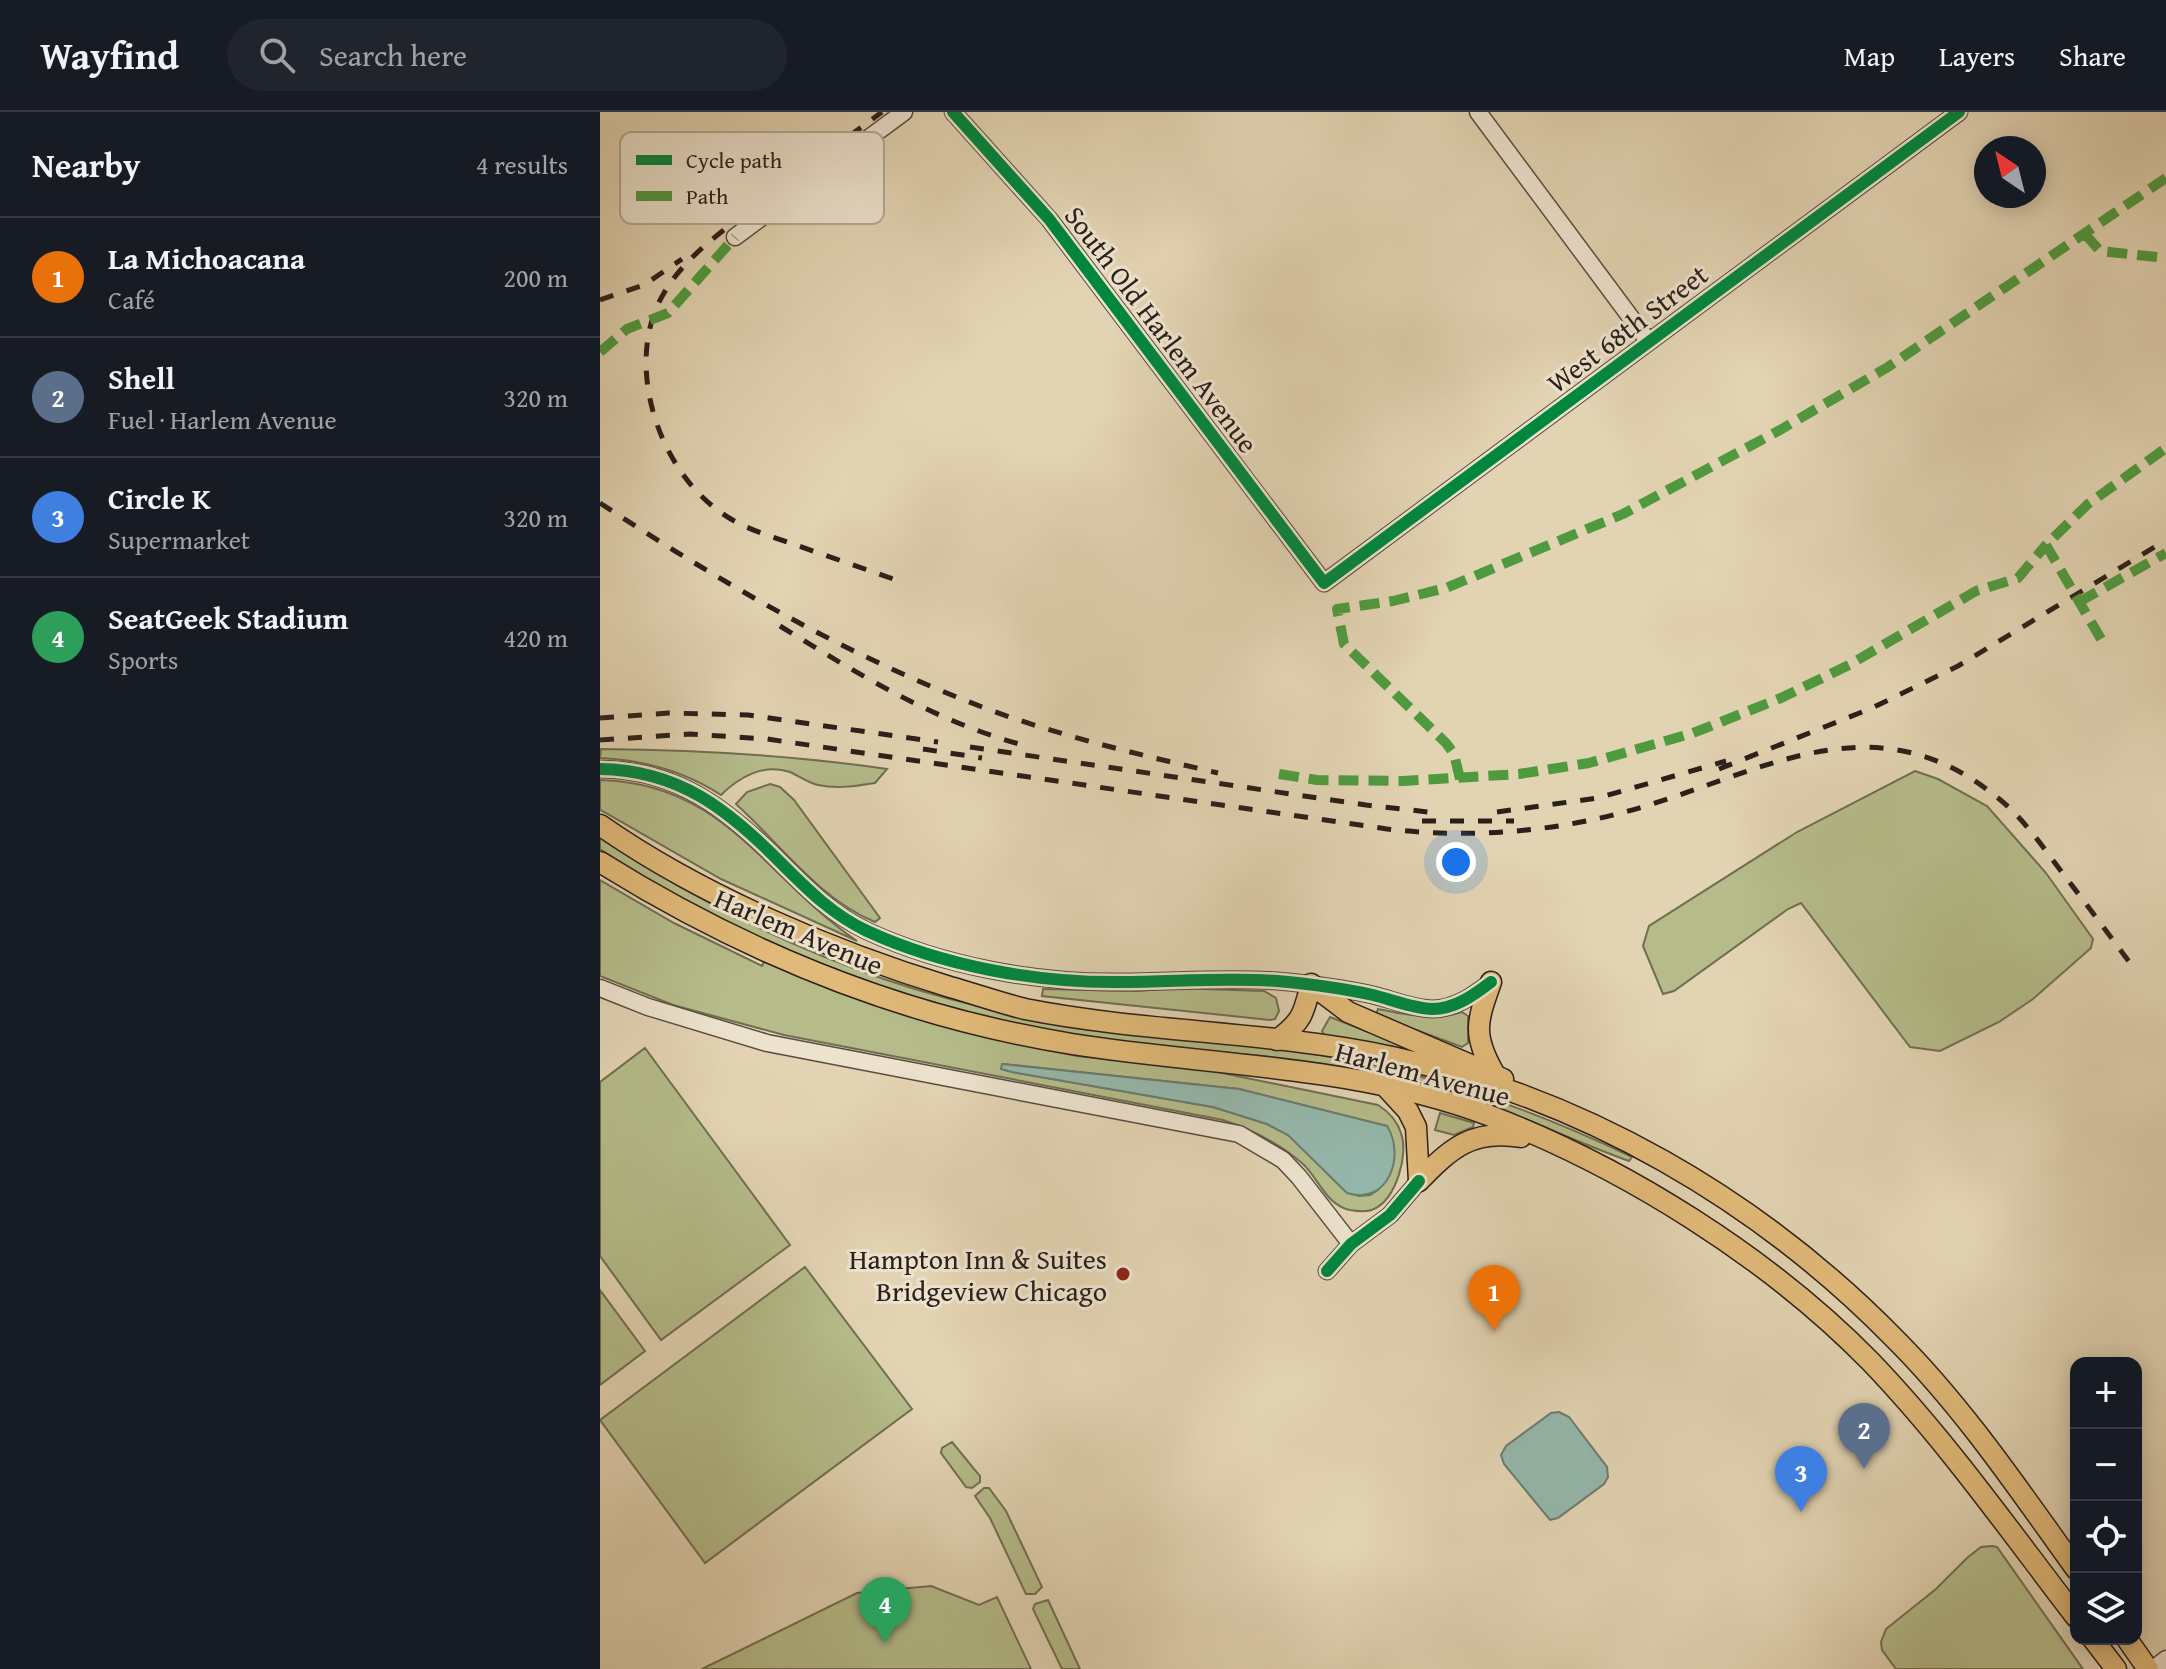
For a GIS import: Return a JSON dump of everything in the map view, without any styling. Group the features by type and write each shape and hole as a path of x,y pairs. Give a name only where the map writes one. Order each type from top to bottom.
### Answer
{"main road":[{"name":"Harlem Avenue","path":"600,825 656,860 746,908 803,934 919,977 1021,1008 1139,1026 1330,1046 1393,1057 1532,1098 1606,1130 1722,1196 1779,1235 1895,1339 1935,1382 2070,1561"},
{"name":"Harlem Avenue","path":"600,862 685,912 746,942 845,984 921,1009 1061,1042 1267,1066 1386,1087 1487,1115 1606,1170 1709,1230 1750,1258 1871,1362 1945,1445 2070,1609"},
{"path":"1491,982 1481,1009 1479,1036 1482,1052 1494,1073"},
{"path":"1277,1040 1294,1028 1303,1016 1311,984 1348,1012 1494,1073 1532,1098"},
{"path":"1386,1087 1408,1111 1416,1127 1419,1181"},
{"path":"1419,1181 1452,1149 1476,1137 1491,1134 1545,1140"},
{"path":"2098,1645 2116,1669"},
{"path":"2132,1645 2151,1669"}],"street":[{"path":"877,132 904,112"},
{"name":"South Old Harlem Avenue","path":"953,112 1049,219 1324,583"},
{"path":"1478,112 1649,342"},
{"name":"West 68th Street","path":"1324,583 1959,112"},
{"path":"735,237 753,224"},
{"path":"600,769 631,771 658,778 711,800 759,840 827,907 851,923 897,943 982,969 1034,978 1119,982 1215,979 1311,984 1434,1009 1466,999 1491,982"},
{"path":"600,988 648,1007 767,1043 1239,1134 1283,1160 1351,1244"},
{"path":"1327,1271 1351,1244 1390,1215 1419,1181"},
{"path":"2151,1669 2166,1659"}],"green space":[{"path":"601,749 744,754 887,769 875,783 840,787 814,784 790,772 771,769 744,777 721,795 693,779 663,768 600,758"},
{"path":"1915,771 1938,779 1987,806 2046,873 2093,939 2091,948 2033,999 1999,1022 1940,1051 1910,1047 1801,903 1788,909 1674,991 1663,994 1643,946 1649,926 1797,832"},
{"path":"600,780 643,785 680,798 712,816 857,941 721,879 600,810"},
{"path":"770,784 780,787 794,800 880,918 875,922 855,912 818,885 736,804 747,792"},
{"path":"600,838 647,868 746,921 797,945 902,985 1019,1015 1246,1043 1378,1066 1489,1098 1561,1125 1632,1157 1629,1161 1486,1105 1387,1076 1283,1058 1088,1037 959,1010 896,991 834,969 714,916 600,849"},
{"path":"600,880 674,923 762,966 765,960 838,992 982,1036 1077,1056 1208,1070 1378,1105 1386,1110 1399,1128 1403,1142 1402,1164 1389,1196 1382,1204 1369,1211 1350,1210 1335,1203 1309,1170 1285,1150 1223,1120 784,1035 673,1005 600,976","holes":["1003,1064 1239,1089 1387,1126 1378,1190 1370,1195 1358,1196 1288,1135 1267,1124 1213,1107 1002,1069"]},
{"path":"1174,988 1264,991 1276,998 1279,1011 1275,1019 1270,1020 1042,996 1043,989 1137,991"},
{"path":"1378,1009 1431,1017 1462,1012 1468,1016 1468,1043 1462,1047 1376,1015"},
{"path":"1330,1017 1412,1049 1411,1053 1324,1035 1322,1031"},
{"path":"645,1048 790,1245 661,1340 600,1256 600,1082"},
{"path":"1440,1113 1474,1123 1473,1127 1454,1135 1435,1130"},
{"path":"805,1267 912,1409 705,1563 600,1420"},
{"path":"600,1290 645,1351 600,1385"},
{"path":"952,1442 980,1476 980,1482 972,1488 966,1487 941,1453 942,1448"},
{"path":"984,1488 989,1488 1006,1511 1042,1587 1035,1594 1026,1594 990,1518 975,1496"},
{"path":"1981,1547 1997,1547 2083,1669 1896,1669 1882,1650 1881,1642 1886,1629"},
{"path":"931,1586 979,1605 997,1597 1031,1669 702,1669 857,1593"},
{"path":"1048,1600 1080,1669 1062,1669 1033,1609 1035,1604"}],"water":[{"path":"1002,1064 1239,1089 1387,1126 1395,1151 1394,1164 1390,1176 1373,1192 1361,1195 1347,1193 1288,1135 1267,1124 1213,1107 1012,1072 1001,1069"},
{"path":"1559,1412 1569,1417 1607,1467 1608,1477 1604,1484 1558,1518 1550,1520 1504,1464 1501,1455 1506,1446 1551,1413"}],"railway":[{"path":"855,132 882,112"},
{"path":"732,224 681,270 664,293 652,320 647,350 647,380 653,411 664,441 678,468 697,492 728,517 766,535 899,581"},
{"path":"600,300 644,285 682,259"},
{"path":"600,503 693,562 789,617 938,689 1046,729 1218,773"},
{"path":"1719,769 1872,708 1958,666 2166,540"},
{"path":"780,626 897,694 958,723 1023,745"},
{"path":"600,718 669,713 748,715 938,742"},
{"path":"600,740 690,734 767,739 1387,829 1446,833 1505,832 1592,820 1809,754 1854,748 1900,750 1946,765 2003,802 2038,840 2130,963"},
{"path":"970,747 1437,813"},
{"path":"923,749 982,758"},
{"path":"1497,812 1598,798 1726,761"},
{"path":"1422,821 1514,821"}],"marked path":[{"path":"1460,779 1454,754 1446,743 1344,644 1337,609 1393,601 1446,588 1623,514 1780,430 1888,367 2166,178"},
{"path":"2085,234 2100,251 2166,258"},
{"path":"600,352 627,329 668,313 735,237"},
{"path":"2101,639 2046,545 2088,504 2166,448"},
{"path":"1279,774 1317,780 1403,781 1519,774 1589,763 1693,733 1781,698 1849,665 1976,591 2018,578 2046,545"},
{"path":"2079,602 2166,553"}],"cycle path":[{"path":"953,112 1049,219 1324,583 1959,112"},
{"path":"600,769 654,777 701,797 722,810 762,844 832,910 867,931 958,963 1023,976 1088,982 1238,979 1289,982 1350,990 1432,1009 1456,1004 1491,982"},
{"path":"1327,1271 1351,1244 1390,1215 1419,1181"}],"place":[{"name":"Hampton Inn & Suites Bridgeview Chicago","path":"1123,1274"},
{"name":"La Michoacana","path":"1494,1331"},
{"name":"Shell","path":"1864,1469"},
{"name":"Circle K","path":"1801,1512"},
{"name":"SeatGeek Stadium","path":"885,1643"}]}
